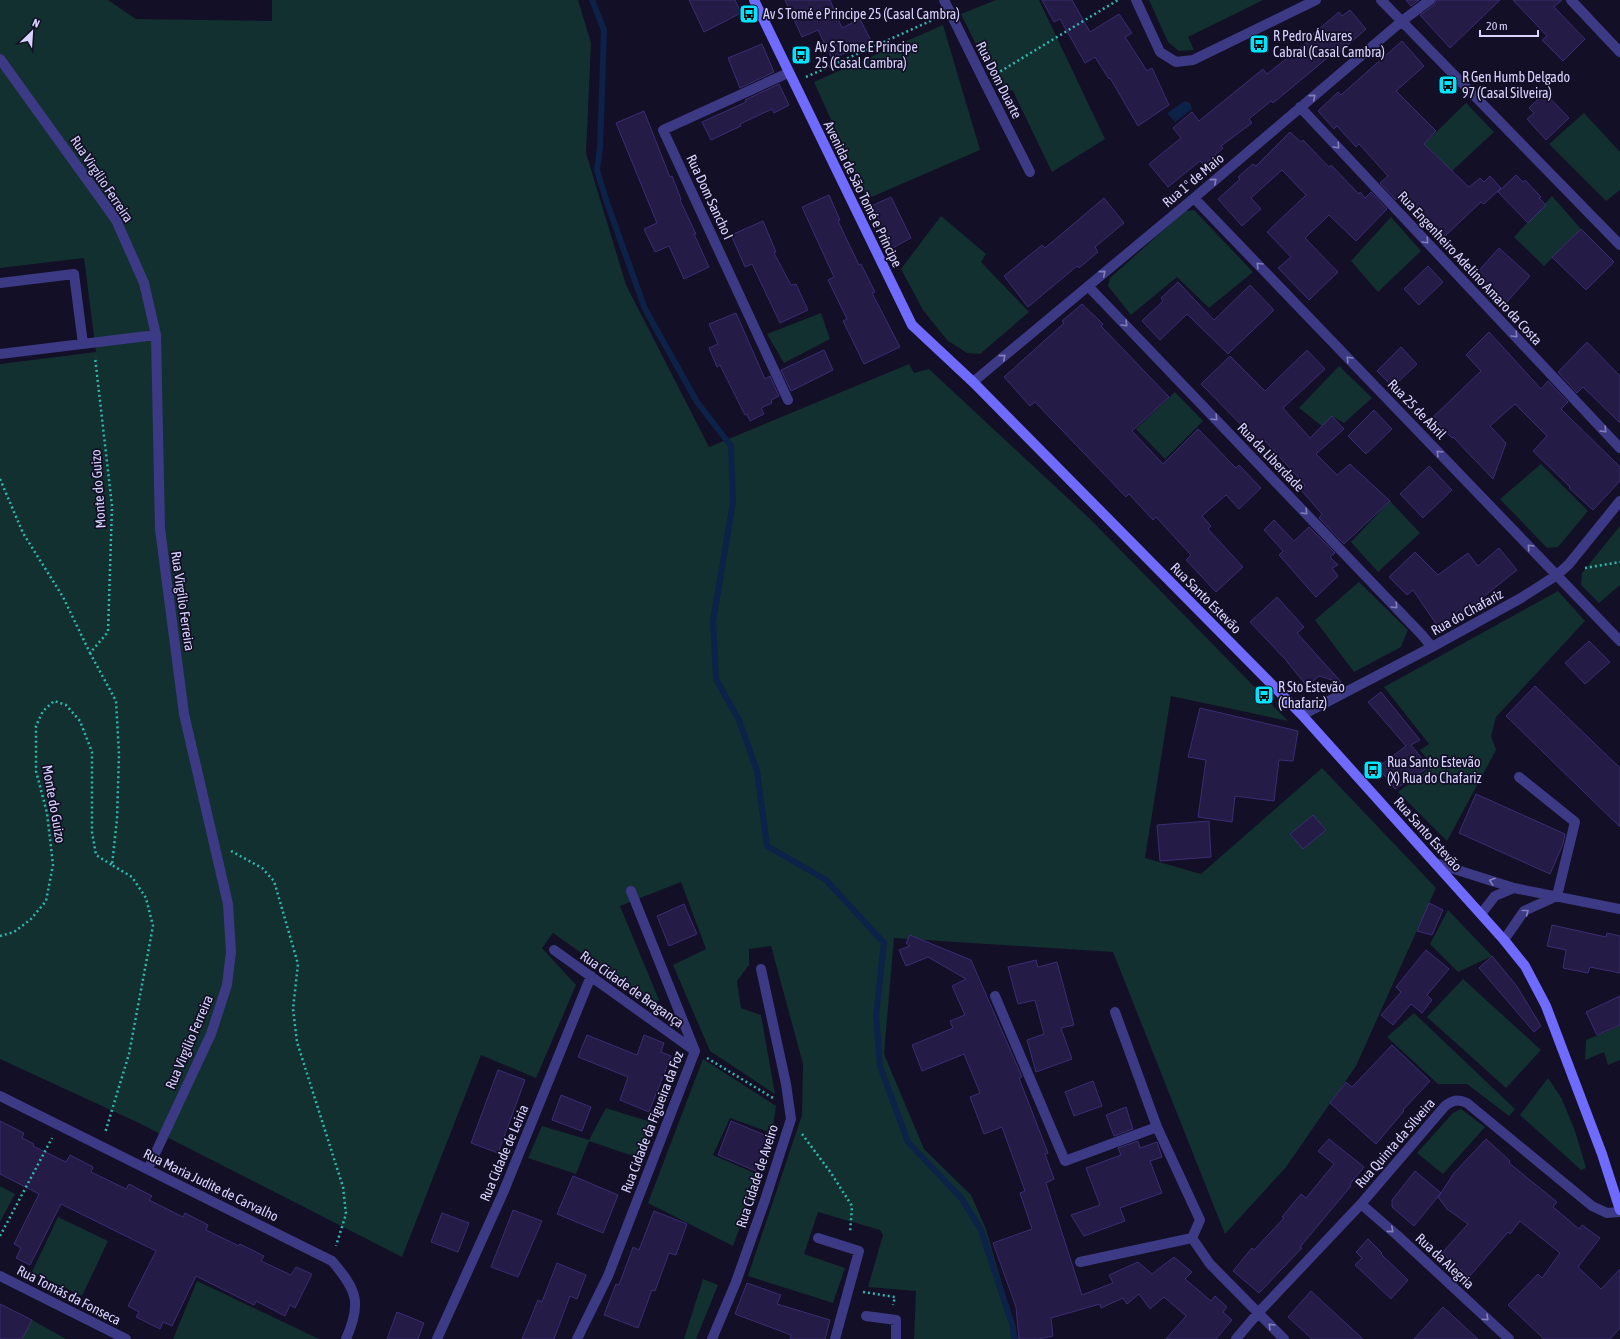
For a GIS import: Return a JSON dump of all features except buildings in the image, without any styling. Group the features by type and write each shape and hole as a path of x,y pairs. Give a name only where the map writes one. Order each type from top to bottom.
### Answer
{"street":[{"name":"Avenida de São Tomé e Príncipe","path":"754,0 793,83 912,325 974,382"},
{"name":"Rua Dom Duarte","path":"944,0 1030,172"},
{"path":"1136,0 1160,52 1176,62 1193,60 1316,0"},
{"path":"1381,0 1620,245"},
{"name":"Rua 1º de Maio","path":"974,382 1402,21 1430,0"},
{"path":"1571,0 1620,52"},
{"name":"Rua Virgílio Ferreira","path":"0,59 116,220 144,283 156,335 160,529 184,714 228,904 231,952 227,985 211,1034 148,1169"},
{"name":"Rua Dom Sancho I","path":"788,72 663,130 788,400"},
{"name":"Rua Engenheiro Adelino Amaro da Costa","path":"1300,107 1620,448"},
{"name":"Rua 25 de Abril","path":"1194,198 1620,641"},
{"path":"0,283 74,274 83,344"},
{"name":"Rua da Liberdade","path":"1088,286 1432,647"},
{"path":"0,354 156,335"},
{"name":"Rua Santo Estevão","path":"974,382 1302,715 1481,914 1525,966 1546,1006 1602,1154 1620,1211"},
{"name":"Rua do Chafariz","path":"1302,715 1432,647 1521,598 1557,575 1570,564 1620,501"},
{"path":"1519,777 1575,822 1557,896"},
{"path":"1435,863 1514,888 1620,909"},
{"path":"1481,914 1496,896 1514,888"},
{"name":"Rua Cidade da Figueira da Foz","path":"577,1339 608,1276 695,1051 631,891"},
{"path":"1504,940 1524,911 1557,896"},
{"name":"Rua Cidade de Bragança","path":"554,950 695,1051"},
{"name":"Rua Cidade de Aveiro","path":"712,1339 736,1282 765,1200 790,1119 786,1084 761,969"},
{"name":"Rua Cidade de Leiria","path":"437,1339 503,1193 591,976"},
{"path":"995,996 1065,1161 1157,1127"},
{"path":"1115,1012 1157,1127 1200,1220 1192,1238"},
{"name":"Rua Maria Judite de Carvalho","path":"0,1096 332,1261 348,1279 355,1297 354,1321 346,1339"},
{"name":"Rua Quinta da Silveira","path":"1236,1339 1258,1313 1361,1204 1445,1106 1453,1100 1460,1100 1467,1103 1592,1206 1607,1212 1620,1211"},
{"name":"Rua da Alegria","path":"1361,1204 1398,1236 1509,1339"},
{"path":"818,1238 859,1251 835,1339"},
{"path":"1080,1262 1192,1238"},
{"path":"1192,1238 1210,1264 1284,1339"},
{"name":"Rua Tomás da Fonseca","path":"0,1276 126,1339"},
{"path":"866,1316 896,1320 896,1339"}],"path":[{"path":"984,82 1118,0"},
{"path":"793,83 950,12"},
{"name":"Monte do Guizo","path":"90,653 108,632 112,506 94,343"},
{"path":"0,479 23,533 63,597 90,653 116,701 119,754 117,819 112,865"},
{"path":"1570,564 1578,569 1620,562"},
{"name":"Monte do Guizo","path":"0,936 14,932 32,919 46,901 53,865 47,813 36,771 36,726 43,711 54,701 66,705 80,721 92,752 92,832 96,855 132,877 146,898 153,926 129,1054 101,1147"},
{"path":"214,843 262,868 274,882 298,964 293,1009 297,1042 343,1187 346,1214 332,1261"},
{"path":"0,1236 59,1125"},
{"path":"849,1290 895,1297 890,1319"}],"green space":[{"path":"0,0 108,0 136,19 272,21 272,0 578,0 591,43 586,153 626,285 709,447 909,364 914,373 929,369 1090,519 1288,721 1171,696 1145,858 1201,874 1322,768 1436,888 1356,1066 1286,1167 1225,1234 1113,952 894,938 884,1054 924,1149 971,1195 986,1229 1018,1339 914,1339 916,1291 868,1287 883,1235 880,1230 818,1212 804,1254 845,1268 833,1303 748,1276 802,1115 803,1064 771,946 749,949 749,965 737,981 741,1008 761,1015 775,1094 710,1051 673,965 706,949 681,882 620,906 659,1000 654,1004 553,933 542,948 576,985 536,1078 481,1055 402,1257 139,1123 0,1059 0,364 96,352 84,258 0,268"},
{"path":"996,0 1039,0 1105,139 1052,172 1013,91 995,83 961,14"},
{"path":"1149,0 1263,0 1188,37 1194,50 1179,51 1168,42"},
{"path":"943,25 980,150 867,199 814,82"},
{"path":"1466,103 1494,132 1452,171 1424,144"},
{"path":"1584,113 1620,152 1620,190 1606,201 1549,144"},
{"path":"1552,196 1581,229 1544,266 1514,237"},
{"path":"1194,210 1253,272 1209,308 1177,277 1131,315 1108,286 1110,278 1185,211"},
{"path":"941,216 986,254 981,262 1029,312 980,354 967,353 947,340 923,310 901,269"},
{"path":"1391,217 1421,251 1378,292 1351,261"},
{"path":"821,313 830,339 784,363 767,334"},
{"path":"1339,366 1372,398 1344,423 1332,416 1322,426 1299,408"},
{"path":"1175,392 1203,421 1165,459 1136,429"},
{"path":"1541,464 1588,511 1558,547 1547,548 1500,499"},
{"path":"1390,501 1420,533 1378,572 1351,542"},
{"path":"1620,526 1620,585 1599,603 1581,585 1582,573"},
{"path":"1359,582 1408,630 1401,647 1354,672 1315,620"},
{"path":"1558,591 1585,621 1496,717 1491,736 1496,750 1447,841 1398,792 1433,766 1420,750 1429,744 1384,687"},
{"path":"1448,910 1492,956 1458,972 1430,944"},
{"path":"1463,979 1541,1050 1506,1088 1427,1017"},
{"path":"1414,1013 1515,1109 1509,1116 1467,1084 1438,1084 1387,1037"},
{"path":"1620,1026 1620,1060 1608,1065 1604,1052 1585,1060 1586,1040"},
{"path":"703,1059 776,1106 772,1133 730,1118 713,1155 759,1175 733,1246 648,1203"},
{"path":"1548,1078 1562,1099 1575,1131 1586,1168 1581,1170 1520,1115"},
{"path":"606,1108 654,1123 642,1159 589,1141 576,1174 528,1158 542,1126 589,1140"},
{"path":"1461,1109 1485,1127 1443,1174 1417,1153 1453,1113"},
{"path":"0,1186 15,1194 0,1222"},
{"path":"58,1217 108,1241 82,1296 32,1272"},
{"path":"703,1279 718,1285 696,1339 684,1339"},
{"path":"197,1281 319,1339 173,1339"},
{"path":"32,1320 66,1339 22,1339"}],"water":[{"path":"1185,101 1190,103 1192,109 1175,122 1167,113"}],"waterway":[{"path":"592,0 604,30 600,148 597,170 606,200 645,309 697,402 731,446 733,502 713,621 716,679 739,720 757,771 767,846 826,880 884,943 876,1015 880,1066 908,1142 962,1199 981,1230 1013,1327 1014,1339"}],"place":[{"name":"Av S Tomé e Principe 25 (Casal Cambra)","path":"749,14"},
{"name":"R Pedro Álvares Cabral (Casal Cambra)","path":"1259,44"},
{"name":"Av S Tome E Principe 25 (Casal Cambra)","path":"801,55"},
{"name":"R Gen Humb Delgado 97 (Casal Silveira)","path":"1448,85"},
{"name":"R Sto Estevão (Chafariz)","path":"1264,695"},
{"name":"Rua Santo Estevão (X) Rua do Chafariz","path":"1373,770"}]}
